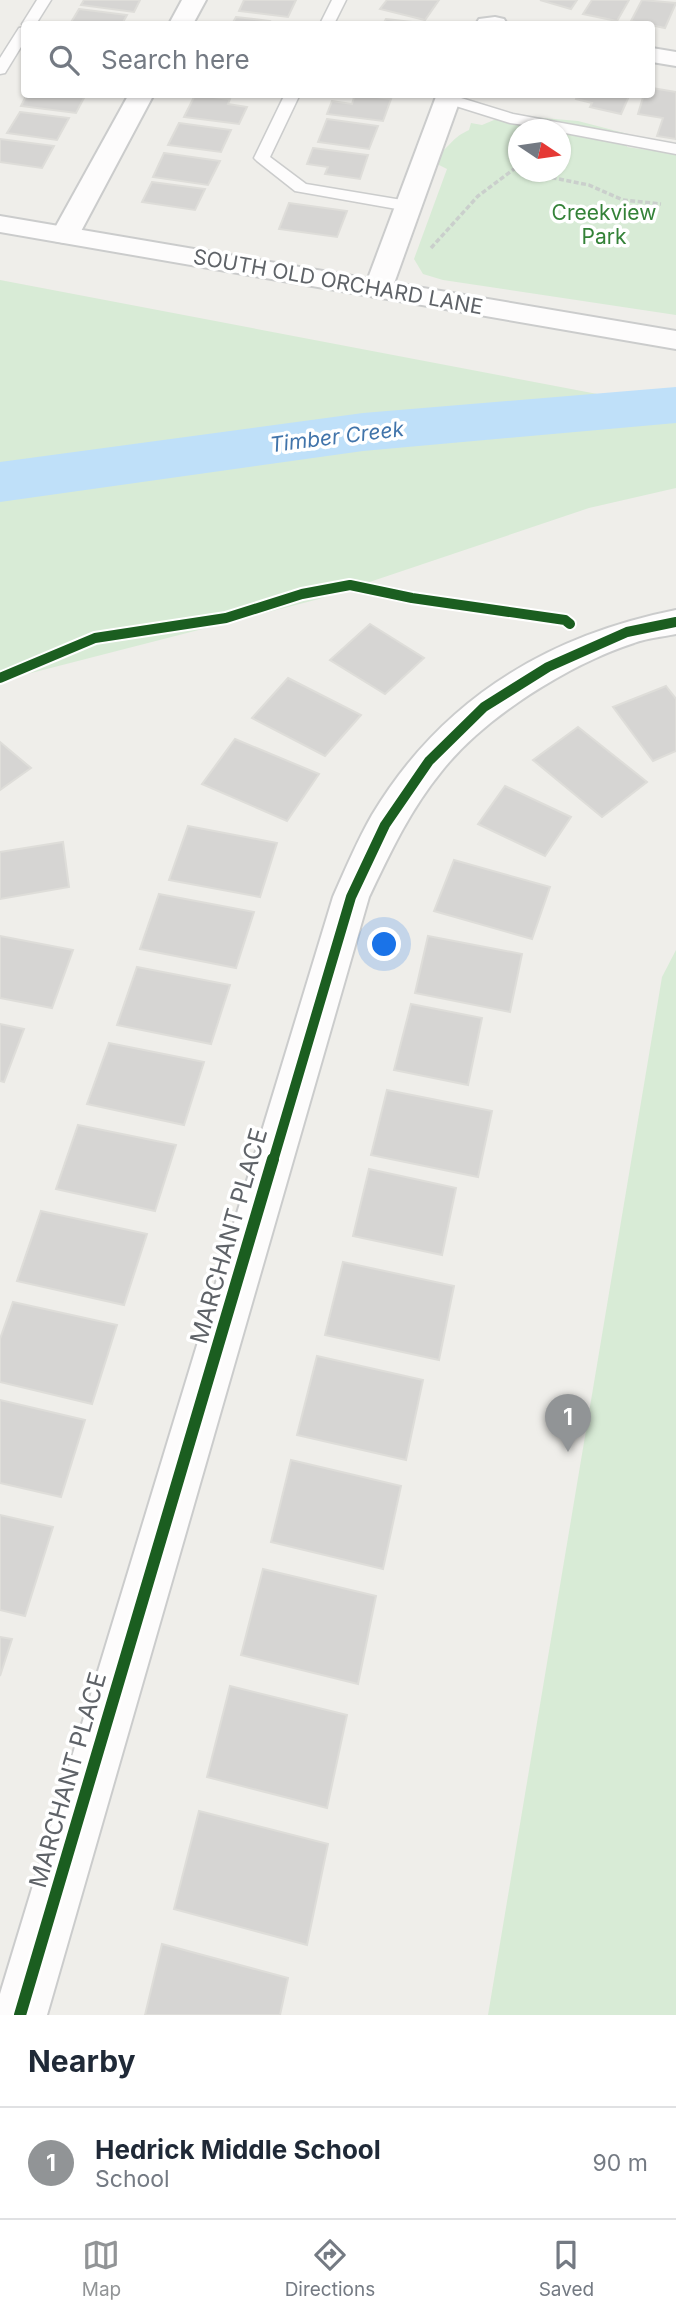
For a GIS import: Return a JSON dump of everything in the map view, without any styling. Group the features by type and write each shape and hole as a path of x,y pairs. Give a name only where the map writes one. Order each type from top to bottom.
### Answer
{"street":[{"path":"183,21 194,0"},
{"path":"655,56 676,59"},
{"path":"65,235 140,98"},
{"path":"378,289 449,98"},
{"name":"SOUTH OLD ORCHARD LANE","path":"0,224 676,341"},
{"name":"MARCHANT PLACE","path":"20,2015 351,897 385,825 429,761 484,707 548,667 570,657 627,632 676,622"}],"lane":[{"path":"31,21 44,0"},
{"path":"328,21 339,0"},
{"path":"0,70 21,36"},
{"path":"291,98 262,159 302,188 408,206"},
{"path":"452,98 510,118 676,149"}],"path":[{"path":"431,248 478,196 508,174"},
{"path":"571,181 589,185 623,200 661,204"},
{"path":"0,678 95,638 226,618 302,594 350,585 412,598 565,620 570,624"}],"green space":[{"name":"Creekview Park","path":"532,117 555,119 508,119 508,182 571,182 571,120 628,134 627,147 676,154 676,315 443,280 423,274 414,259 447,169 439,165 439,154 469,130 471,123 482,125 494,120"},
{"path":"0,280 676,409 676,488 589,508 319,599 0,681"},
{"path":"676,950 676,2015 488,2015 662,977"}],"building":[{"path":"84,0 140,0 134,12 81,5"},
{"path":"244,0 296,0 288,17 239,11"},
{"path":"387,0 439,0 425,20 380,9"},
{"path":"540,0 577,0 571,9"},
{"path":"592,0 629,0 617,21 583,14"},
{"path":"642,0 676,3 665,28 655,26 655,21 631,21"},
{"path":"79,9 127,15 124,21 72,21"},
{"path":"236,17 270,21 234,21"},
{"path":"655,88 676,92 676,139 657,136 663,118 638,114 643,98 655,98"},
{"path":"25,98 84,98 76,113 21,106"},
{"path":"194,98 230,99 228,104 247,107 239,124 184,117"},
{"path":"354,98 391,99 383,121 327,114 332,101 352,104"},
{"path":"628,98 621,114 590,107 592,103 576,99"},
{"path":"20,112 69,118 57,140 7,133"},
{"path":"327,119 378,126 369,149 318,142"},
{"path":"179,123 231,130 221,152 168,145"},
{"path":"0,139 54,146 42,168 0,162"},
{"path":"313,148 368,155 360,179 325,174 328,167 307,164"},
{"path":"164,153 220,161 208,185 153,177"},
{"path":"152,182 205,189 195,210 142,202"},
{"path":"289,203 347,211 337,237 279,229"},
{"path":"370,624 424,658 385,694 330,660"},
{"path":"288,678 361,715 325,756 252,718"},
{"path":"666,686 676,699 676,751 653,761 613,707"},
{"path":"578,727 647,782 602,817 533,760"},
{"path":"235,739 319,774 287,821 202,784"},
{"path":"0,742 31,768 0,790"},
{"path":"505,786 571,817 545,856 478,824"},
{"path":"188,826 277,843 260,897 169,880"},
{"path":"63,842 69,887 0,899 0,852"},
{"path":"454,860 550,887 532,939 434,911"},
{"path":"159,894 254,912 236,968 140,949"},
{"path":"0,936 73,950 52,1008 0,998"},
{"path":"428,936 522,954 510,1012 415,993"},
{"path":"137,967 230,985 211,1044 117,1025"},
{"path":"411,1004 482,1018 468,1085 394,1070"},
{"path":"0,1024 24,1029 4,1082 0,1081"},
{"path":"109,1043 204,1062 184,1125 87,1104"},
{"path":"387,1090 492,1111 478,1177 371,1155"},
{"path":"78,1125 176,1145 155,1211 56,1189"},
{"path":"369,1169 456,1188 442,1255 353,1236"},
{"path":"41,1211 147,1234 124,1305 17,1281"},
{"path":"343,1262 454,1286 439,1360 325,1335"},
{"path":"13,1302 117,1325 92,1404 0,1382 0,1339"},
{"path":"317,1356 423,1380 406,1460 297,1435"},
{"path":"0,1400 85,1420 61,1497 0,1483"},
{"path":"291,1460 401,1486 383,1569 271,1542"},
{"path":"0,1515 53,1527 25,1616 0,1610"},
{"path":"263,1569 376,1596 358,1684 241,1655"},
{"path":"0,1637 12,1639 0,1676"},
{"path":"230,1686 347,1715 327,1808 207,1777"},
{"path":"199,1811 328,1844 307,1945 174,1909"},
{"path":"162,1944 288,1978 280,2015 145,2015"}],"waterway":[{"name":"Timber Creek","path":"0,482 363,432 676,405"}],"cycle path":[{"path":"0,678 95,638 226,618 302,594 350,585 412,598 565,620 570,624"},
{"path":"20,2015 351,897 385,825 429,761 484,707 548,667 627,632 676,622"}],"place":[{"name":"Hedrick Middle School","path":"568,1452"}]}
